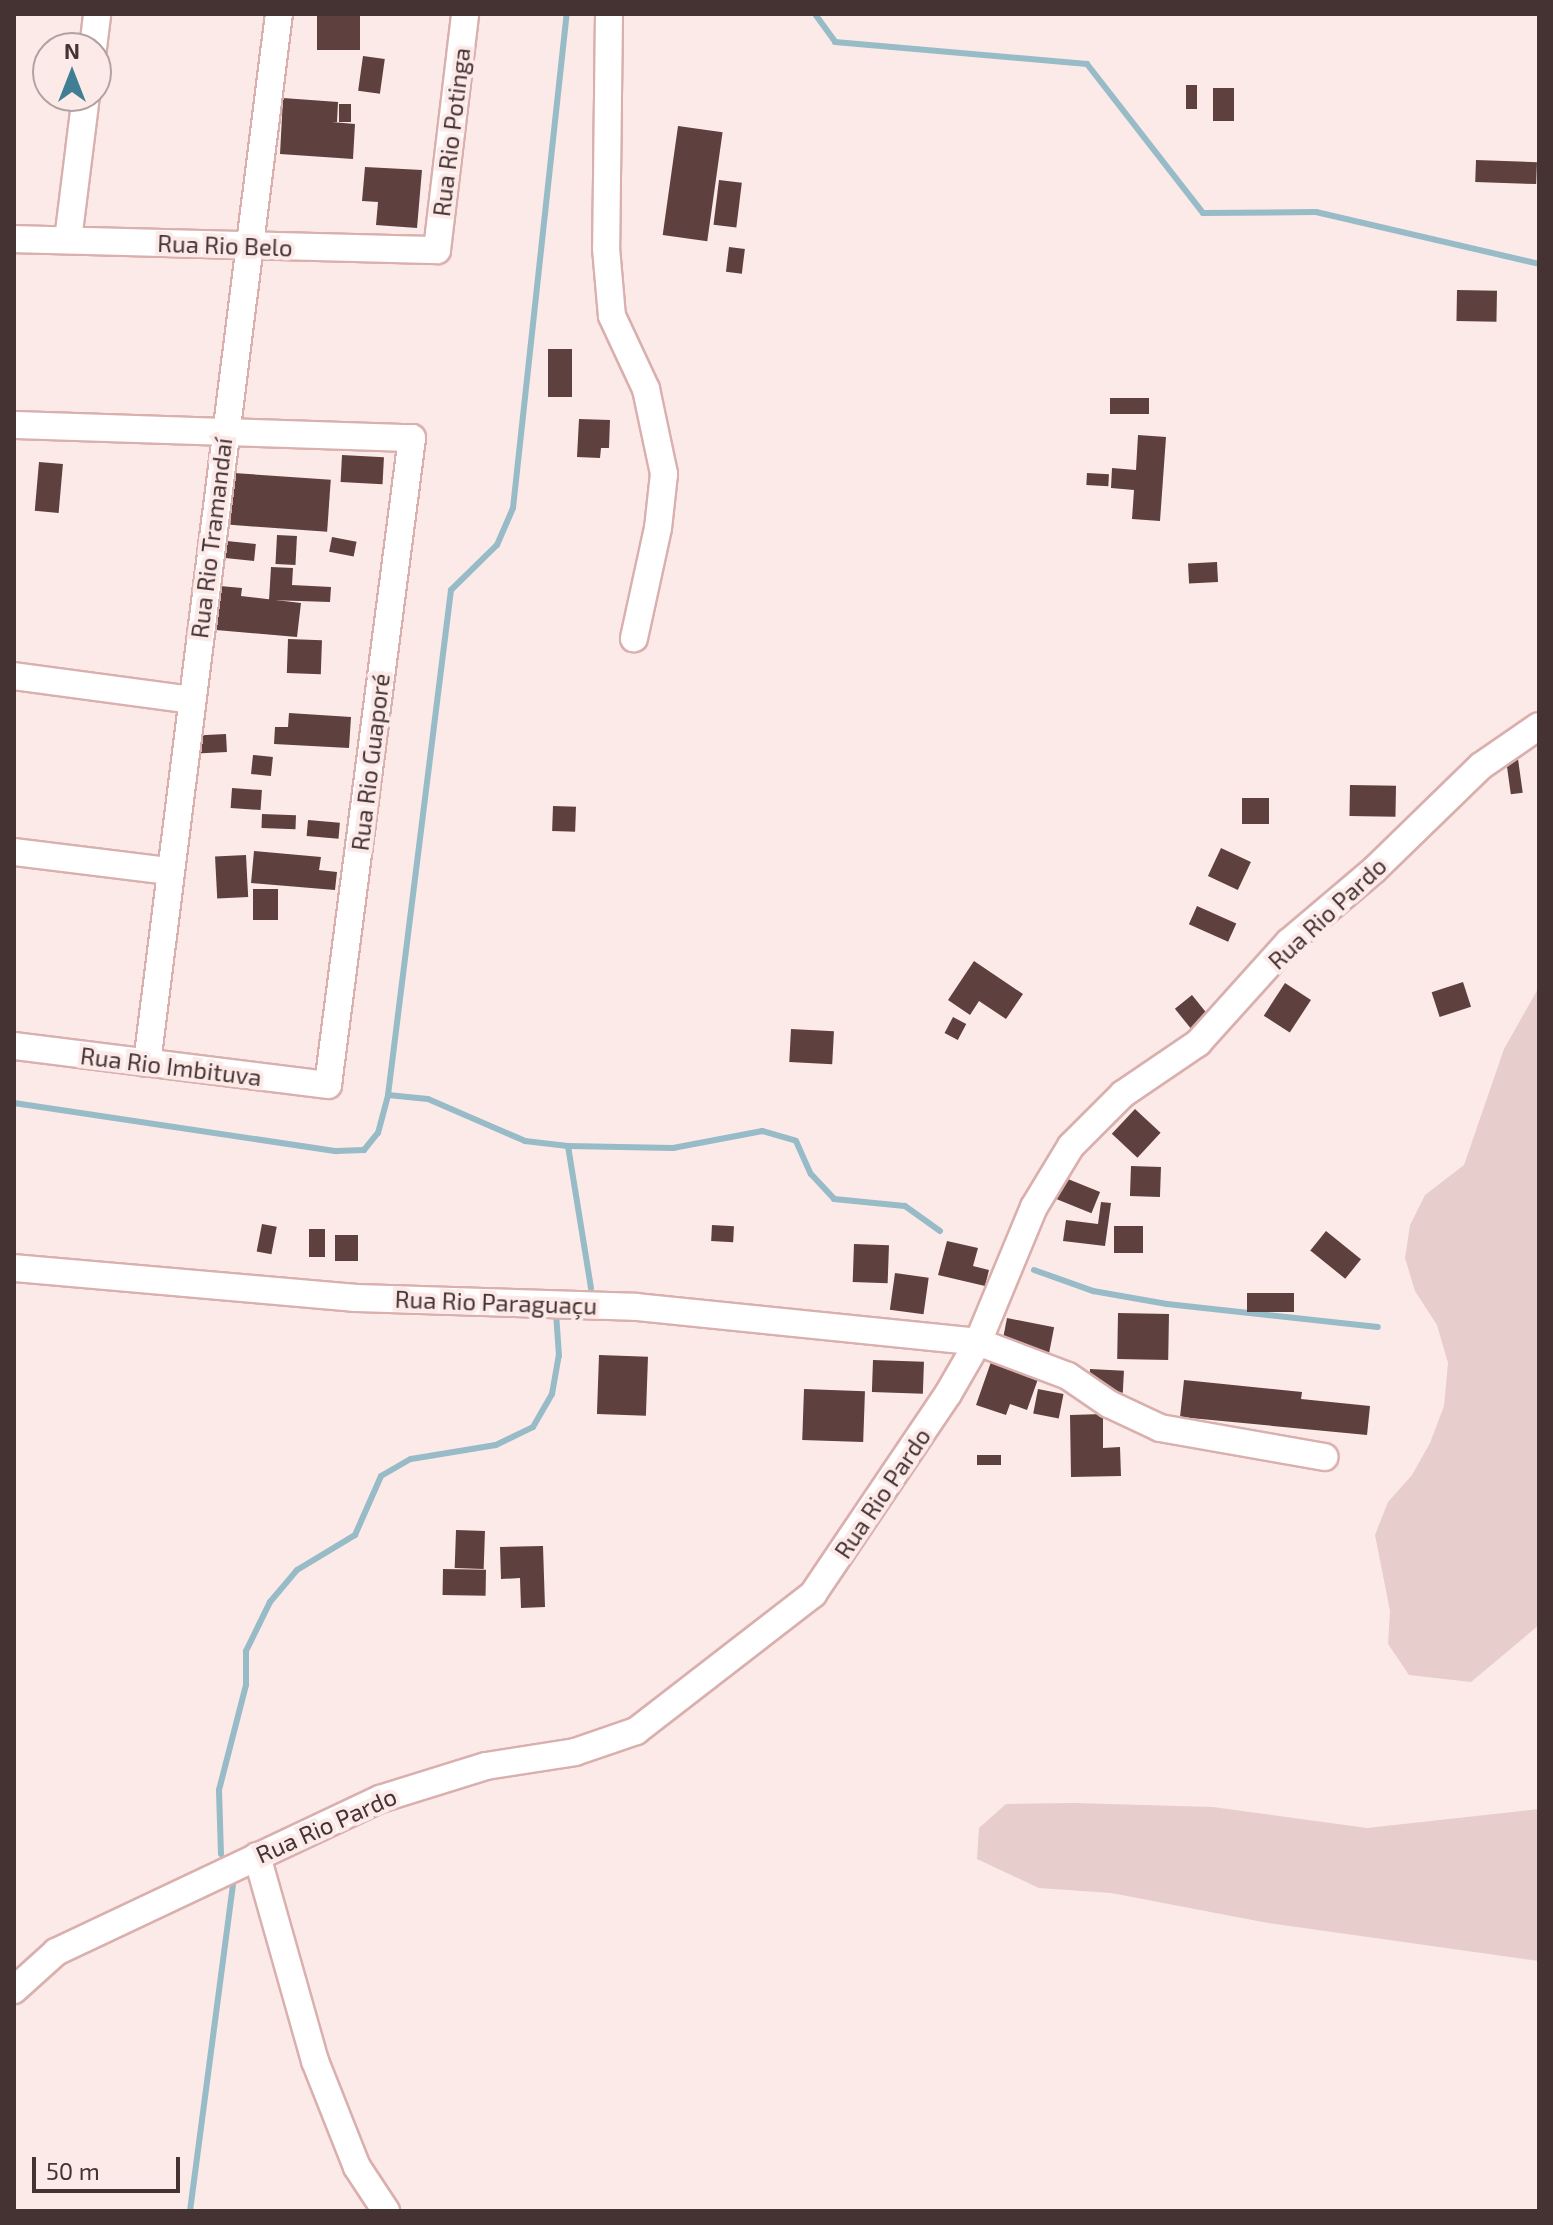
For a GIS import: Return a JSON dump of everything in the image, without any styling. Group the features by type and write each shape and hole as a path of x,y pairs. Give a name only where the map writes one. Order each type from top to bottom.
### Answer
{"street":[{"name":"Rua Rio Tramandaí","path":"147,1063 279,14"},
{"name":"Rua Rio Potinga","path":"437,250 465,14"},
{"path":"609,14 606,248 612,316 646,389 664,474 658,528 634,638"},
{"path":"68,240 84,112"},
{"name":"Rua Rio Belo","path":"14,239 437,250"},
{"path":"14,425 224,432"},
{"name":"Rua Rio Guaporé","path":"224,432 412,438 328,1085"},
{"path":"14,676 191,700"},
{"name":"Rua Rio Pardo","path":"14,1990 56,1952 257,1856 429,1782 575,1752 636,1731 813,1594 978,1342 1034,1207 1071,1146 1123,1094 1198,1043 1289,942 1374,870 1481,766 1539,726"},
{"path":"14,852 169,871"},
{"name":"Rua Rio Imbituva","path":"14,1046 328,1085"},
{"name":"Rua Rio Paraguaçu","path":"14,1268 355,1298 636,1307 978,1342 1068,1376 1109,1404 1160,1428 1324,1457"},
{"path":"257,1856 315,2061 357,2167 386,2211"}],"shaded area":[{"path":"1539,987 1539,1625 1471,1682 1409,1675 1388,1644 1390,1611 1375,1535 1388,1502 1412,1475 1430,1443 1444,1406 1448,1363 1437,1325 1415,1291 1405,1258 1410,1225 1425,1195 1464,1165 1504,1049"},
{"path":"1006,1804 1213,1807 1367,1828 1539,1809 1539,1961 1268,1923 1111,1893 1039,1888 977,1859 979,1828"}],"building":[{"path":"317,14 360,14 360,50 317,50"},
{"path":"363,56 385,59 380,94 358,91"},
{"path":"1186,85 1197,85 1197,109 1186,109"},
{"path":"1213,88 1234,88 1234,121 1213,121"},
{"path":"283,98 338,102 337,122 332,122 355,124 353,159 280,154"},
{"path":"339,104 351,104 351,122 339,122"},
{"path":"678,126 723,132 707,241 663,235"},
{"path":"1476,160 1537,162 1536,184 1475,182"},
{"path":"365,167 422,170 417,228 376,225 378,202 362,201"},
{"path":"719,180 742,183 736,227 714,225"},
{"path":"729,247 745,249 742,274 726,272"},
{"path":"1457,290 1497,291 1496,322 1456,321"},
{"path":"548,349 572,349 572,397 548,397"},
{"path":"1110,398 1149,398 1149,414 1110,414"},
{"path":"579,419 610,420 609,448 601,448 600,458 577,457"},
{"path":"1138,435 1166,437 1160,521 1132,519 1134,490 1111,488 1112,468 1136,470"},
{"path":"342,455 384,457 383,484 341,482"},
{"path":"39,462 63,464 59,513 35,511"},
{"path":"234,473 331,480 327,532 230,525"},
{"path":"1087,473 1109,474 1108,486 1086,485"},
{"path":"277,535 297,536 295,565 275,564"},
{"path":"332,537 357,542 354,556 329,552"},
{"path":"227,541 256,544 254,561 225,558"},
{"path":"1217,562 1218,582 1189,583 1188,564"},
{"path":"271,567 293,568 292,585 331,587 330,602 269,600"},
{"path":"220,586 242,588 241,596 301,603 297,637 216,630"},
{"path":"288,639 322,640 321,674 287,673"},
{"path":"289,713 351,717 349,748 274,744 275,727 288,727"},
{"path":"226,734 227,752 197,754 196,736"},
{"path":"253,755 273,757 271,776 251,774"},
{"path":"1518,759 1523,793 1511,794 1506,761"},
{"path":"1350,785 1396,786 1395,817 1349,816"},
{"path":"232,788 262,790 261,810 231,808"},
{"path":"1242,798 1269,798 1269,824 1242,824"},
{"path":"553,806 576,807 575,832 552,831"},
{"path":"262,814 296,815 295,829 262,828"},
{"path":"308,820 340,823 338,839 307,836"},
{"path":"1221,848 1251,862 1238,890 1208,876"},
{"path":"254,851 321,857 319,870 337,872 335,890 251,883"},
{"path":"246,855 248,897 217,899 215,857"},
{"path":"253,889 278,889 278,920 253,920"},
{"path":"1197,906 1236,923 1228,942 1189,924"},
{"path":"974,961 1023,994 1006,1019 979,1001 970,1015 948,1000"},
{"path":"1463,982 1471,1007 1440,1017 1432,992"},
{"path":"1285,983 1311,1000 1290,1033 1264,1016"},
{"path":"1192,995 1209,1016 1192,1030 1175,1009"},
{"path":"953,1017 966,1024 958,1040 945,1033"},
{"path":"791,1029 834,1031 832,1064 789,1062"},
{"path":"1135,1109 1161,1133 1137,1158 1112,1134"},
{"path":"1131,1166 1161,1167 1160,1197 1130,1196"},
{"path":"1063,1177 1100,1192 1091,1213 1054,1198"},
{"path":"1101,1202 1111,1203 1105,1246 1063,1241 1066,1220 1098,1224"},
{"path":"262,1224 277,1227 271,1254 257,1251"},
{"path":"712,1225 734,1226 733,1242 711,1241"},
{"path":"1114,1226 1143,1226 1143,1253 1114,1253"},
{"path":"309,1229 325,1229 325,1257 309,1257"},
{"path":"1326,1231 1361,1259 1345,1279 1310,1250"},
{"path":"335,1235 358,1235 358,1261 335,1261"},
{"path":"947,1241 978,1248 973,1266 989,1270 985,1286 938,1275"},
{"path":"854,1244 889,1245 888,1283 853,1282"},
{"path":"895,1273 929,1278 924,1314 890,1310"},
{"path":"1247,1293 1294,1293 1294,1312 1247,1312"},
{"path":"1118,1313 1169,1314 1168,1360 1117,1359"},
{"path":"1007,1318 1054,1327 1049,1355 1002,1345"},
{"path":"599,1355 648,1357 646,1416 597,1414"},
{"path":"873,1360 924,1362 923,1394 872,1392"},
{"path":"991,1362 1038,1379 1027,1410 1010,1404 1006,1415 976,1405"},
{"path":"1090,1369 1124,1371 1123,1393 1089,1391"},
{"path":"1184,1380 1302,1392 1301,1399 1370,1406 1367,1435 1180,1417"},
{"path":"804,1389 865,1391 863,1442 802,1440"},
{"path":"1038,1389 1064,1394 1059,1419 1033,1414"},
{"path":"1103,1414 1103,1448 1120,1447 1121,1476 1071,1477 1070,1415"},
{"path":"977,1455 1001,1455 1001,1465 977,1465"},
{"path":"456,1530 485,1531 484,1569 455,1568"},
{"path":"543,1546 545,1607 521,1608 520,1578 501,1579 500,1547"},
{"path":"443,1569 486,1570 486,1596 443,1595"}],"waterway":[{"path":"14,1103 336,1151 364,1150 378,1133 388,1095 451,590 497,545 513,508 567,14"},
{"path":"815,14 835,42 1087,64 1203,213 1316,212 1539,264"},
{"path":"388,1095 428,1099 525,1141 568,1146 591,1288"},
{"path":"568,1146 673,1148 762,1131 796,1141 811,1174 834,1199 905,1206 940,1231"},
{"path":"1034,1270 1093,1291 1167,1304 1378,1327"},
{"path":"221,1854 219,1790 246,1685 246,1651 270,1602 297,1570 355,1535 381,1476 411,1459 496,1445 533,1427 552,1394 559,1356 556,1317"},
{"path":"190,2211 233,1883"}]}
